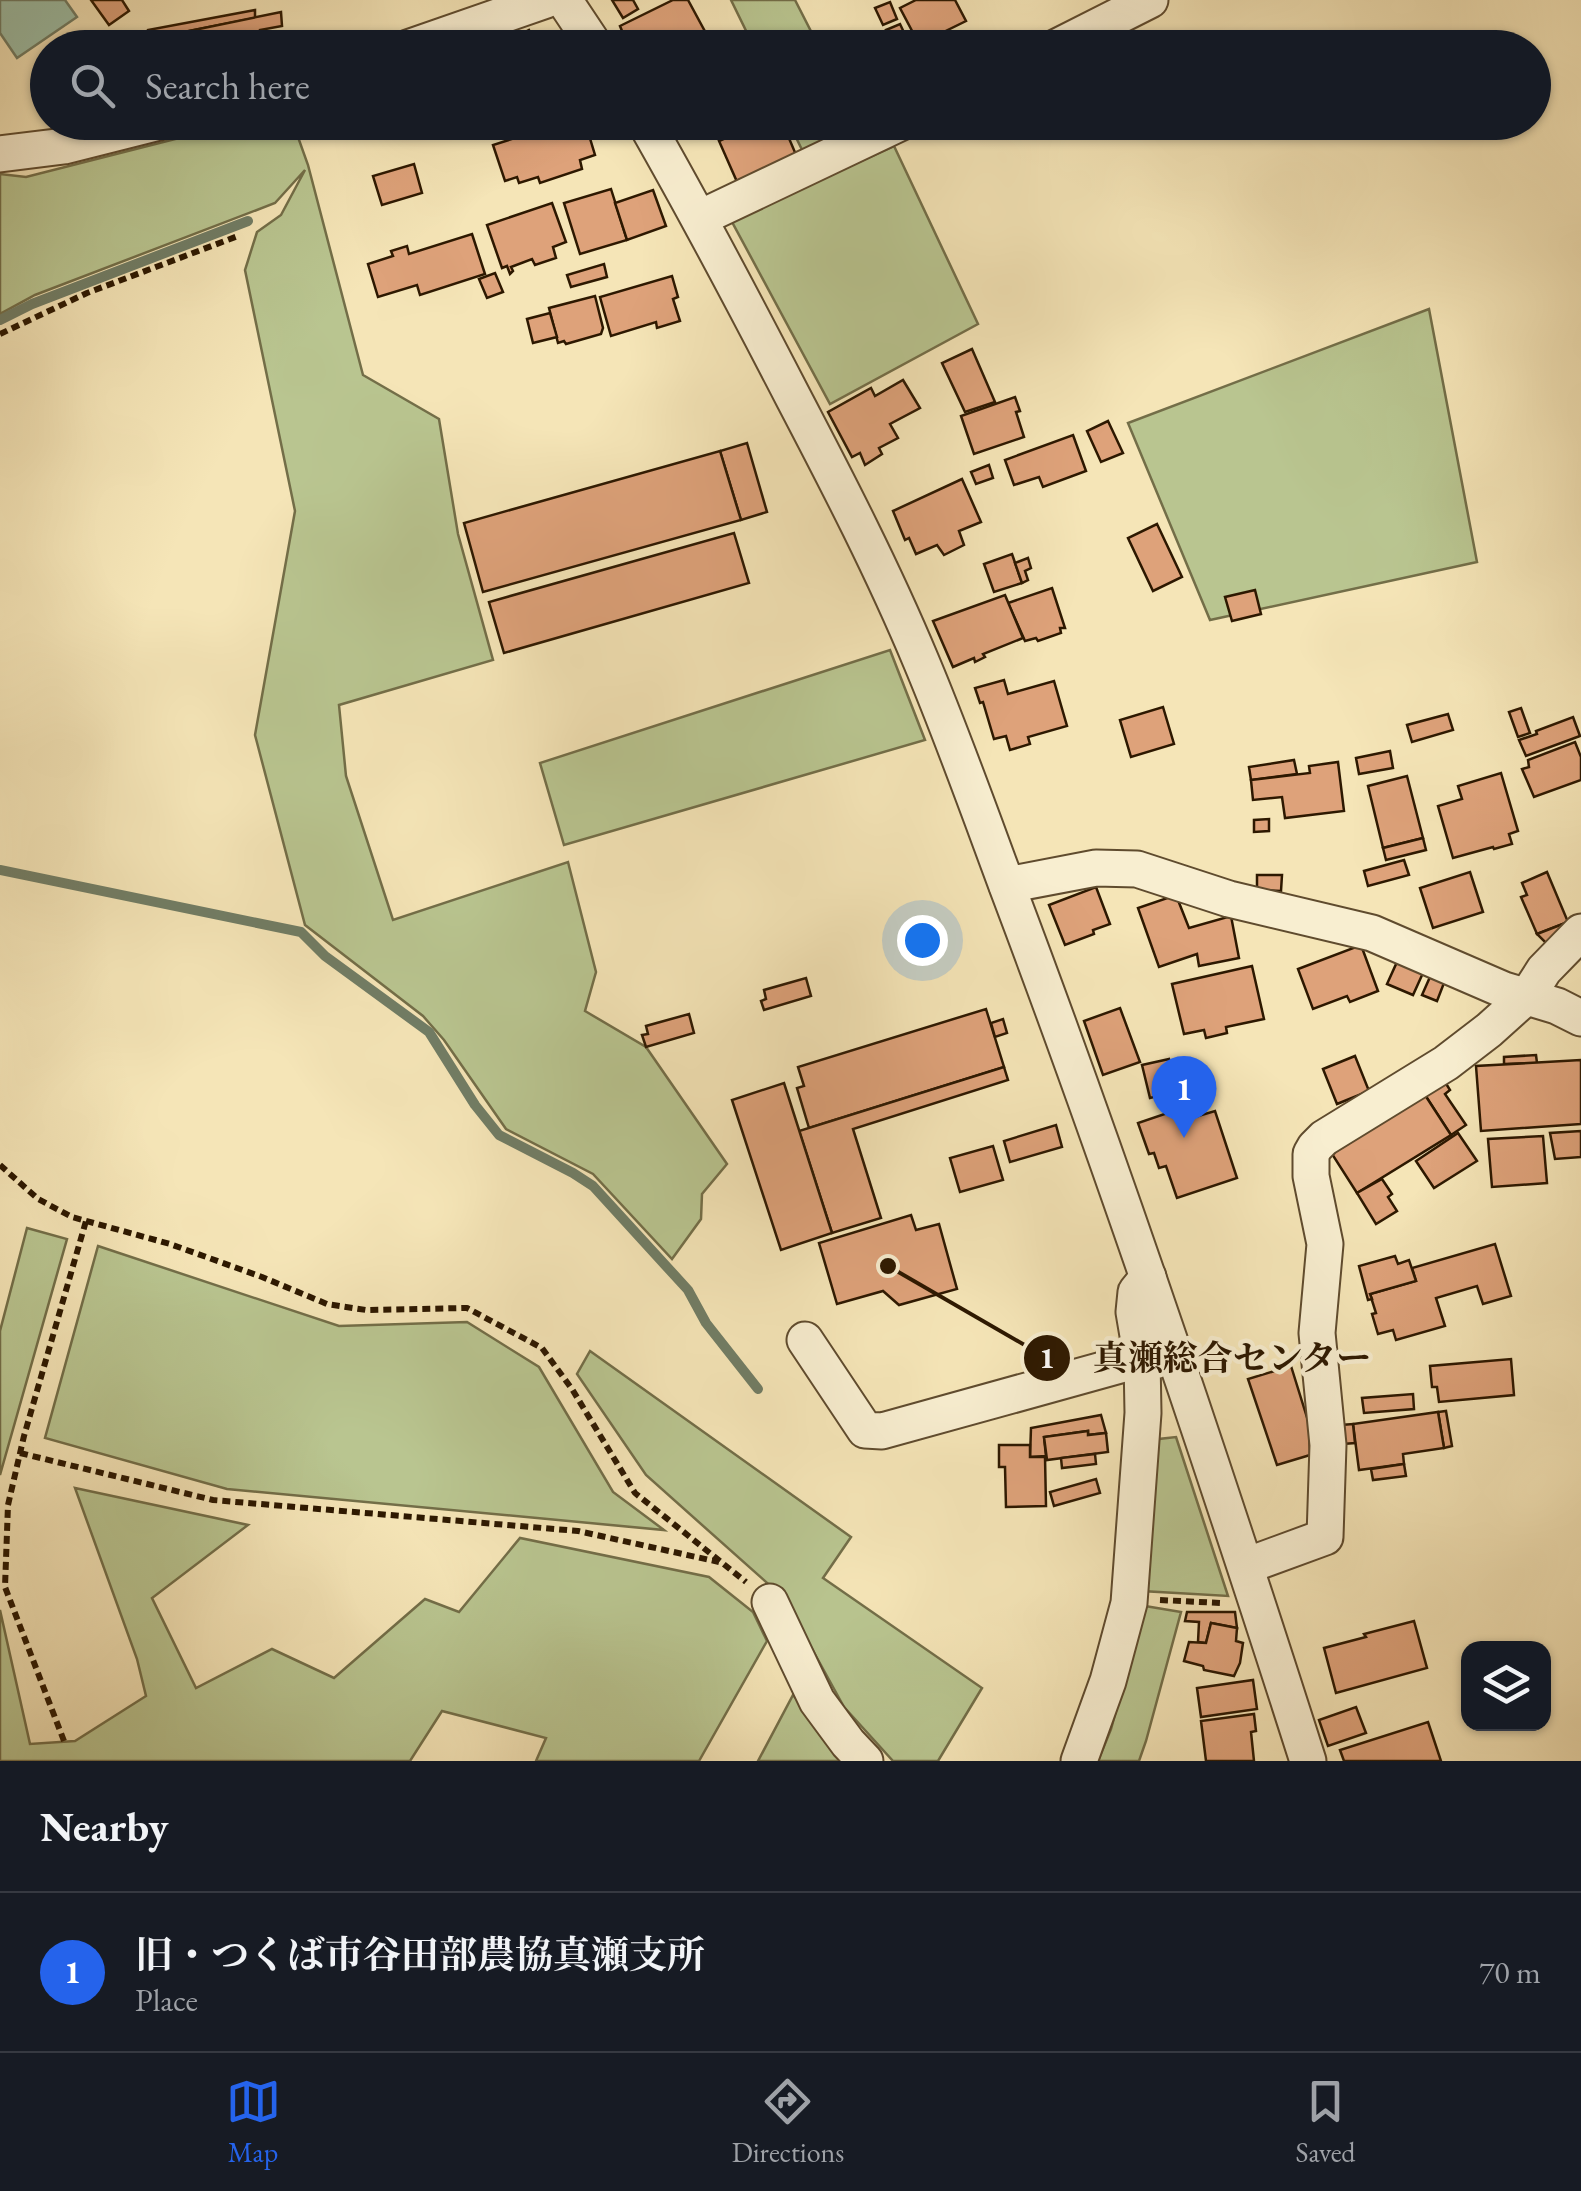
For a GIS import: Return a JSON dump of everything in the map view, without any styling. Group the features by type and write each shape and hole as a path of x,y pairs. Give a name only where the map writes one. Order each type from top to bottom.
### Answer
{"street":[{"path":"460,30 546,0"},
{"path":"564,0 584,30"},
{"path":"1091,30 1150,0"},
{"path":"0,154 88,140"},
{"path":"655,140 700,218 880,566 922,663 1051,1002 1148,1277 1308,1761"},
{"path":"700,218 864,140"},
{"path":"1007,885 1096,868 1137,870 1229,900 1372,932 1504,990 1528,995 1581,1018"},
{"path":"1246,1566 1325,1537 1328,1445 1318,1333 1325,1244 1311,1176 1315,1146 1446,1063 1489,1030 1528,995 1544,970 1581,932"},
{"path":"1079,1761 1108,1681 1129,1598 1143,1413 1142,1359 1134,1312 1136,1292 1148,1277"},
{"path":"805,1340 865,1430 882,1431 1142,1359"},
{"path":"770,1602 817,1700 865,1761"}],"path":[{"path":"0,334 87,292 238,236"},
{"path":"0,1165 38,1199 72,1217 170,1244 262,1276 326,1304 366,1310 467,1308 542,1348 572,1389 635,1493 770,1602"},
{"path":"64,1741 5,1587 8,1505 86,1220"},
{"path":"20,1453 212,1500 578,1531 722,1563"},
{"path":"1129,1598 1227,1603"}],"shaded area":[{"path":"0,0 65,0 77,17 58,30 30,30 30,49 17,58 0,33"},
{"path":"731,0 795,0 810,30 746,30"},
{"path":"171,140 299,140 363,375 439,419 458,534 493,660 339,705 346,776 393,920 568,862 596,972 585,1011 646,1047 727,1164 702,1194 701,1219 672,1259 593,1174 506,1129 423,1016 305,925 255,735 295,511 245,270 257,232 281,215 305,170 275,203 35,295 0,314 0,174 26,177"},
{"path":"797,140 835,140 806,158"},
{"path":"894,146 978,324 830,404 731,220"},
{"path":"1429,309 1477,562 1210,620 1128,423"},
{"path":"890,650 925,740 564,845 540,763"},
{"path":"27,1228 67,1239 0,1475 0,1331"},
{"path":"98,1246 339,1326 467,1322 539,1367 613,1492 664,1530 227,1489 45,1438"},
{"path":"590,1351 851,1537 823,1578 982,1688 938,1761 893,1761 844,1707 784,1598 646,1475 577,1374"},
{"path":"1176,1437 1228,1596 1142,1591 1159,1439"},
{"path":"75,1488 248,1525 152,1598 196,1688 272,1649 334,1678 425,1599 459,1612 520,1538 709,1577 753,1612 767,1641 699,1761 536,1761 546,1738 442,1711 410,1761 0,1761 0,1610 30,1744 75,1741 146,1696 137,1659"},
{"path":"1145,1606 1181,1612 1146,1741 1139,1761 1098,1761 1111,1729"},
{"path":"793,1695 848,1761 758,1761"}],"building":[{"path":"91,0 122,0 129,11 109,25"},
{"path":"612,0 633,0 638,9 623,18"},
{"path":"673,0 688,0 704,30 622,30 620,26"},
{"path":"916,0 955,0 966,21 948,30 912,30 900,8"},
{"path":"890,2 897,19 883,25 875,8"},
{"path":"255,10 255,18 194,30 148,30"},
{"path":"281,12 282,26 194,30"},
{"path":"509,140 590,140 595,155 580,160 582,169 540,183 538,177 519,183 517,177 505,181 493,145"},
{"path":"790,140 797,157 738,184 719,141"},
{"path":"414,164 422,193 382,205 373,176"},
{"path":"611,189 627,240 580,254 564,203"},
{"path":"653,190 666,226 627,240 615,203"},
{"path":"552,203 566,242 553,247 556,258 535,265 532,259 511,267 510,274 507,266 502,268 487,225"},
{"path":"472,234 485,274 420,295 417,285 378,297 368,264 393,256 391,251 407,246 409,254"},
{"path":"604,264 607,277 571,287 567,275"},
{"path":"495,273 503,292 487,298 479,279"},
{"path":"672,276 678,297 673,299 680,321 657,328 656,322 611,336 600,297"},
{"path":"595,296 601,334 558,343 549,308"},
{"path":"550,313 557,337 533,343 527,319"},
{"path":"972,349 995,402 965,412 942,363"},
{"path":"903,380 920,408 890,424 898,438 879,448 882,454 865,465 860,453 852,457 828,412 871,388 875,396"},
{"path":"1015,397 1024,437 974,454 961,416"},
{"path":"1108,421 1123,453 1101,462 1087,431"},
{"path":"1073,435 1086,471 1043,487 1039,477 1014,485 1005,460"},
{"path":"747,443 767,512 741,520 720,451"},
{"path":"720,451 741,520 483,592 464,523"},
{"path":"989,465 993,478 976,484 971,472"},
{"path":"962,479 981,522 959,531 964,545 944,555 937,545 916,554 909,538 905,540 893,511"},
{"path":"1157,524 1182,577 1153,591 1128,538"},
{"path":"734,533 749,583 504,653 489,602"},
{"path":"1012,554 1022,583 994,592 984,564"},
{"path":"1028,558 1031,568 1025,571 1028,580 1022,583 1015,563"},
{"path":"1052,588 1065,628 1038,641 1025,641 1008,603"},
{"path":"1255,590 1261,614 1232,621 1225,597"},
{"path":"1005,595 1023,638 983,654 985,657 975,662 974,658 953,667 933,621"},
{"path":"1004,680 1008,694 1054,681 1067,726 1028,737 1030,744 1010,750 1006,736 994,739 975,688"},
{"path":"1163,707 1174,744 1131,757 1120,720"},
{"path":"1521,708 1530,733 1518,737 1509,712"},
{"path":"1448,714 1453,730 1412,742 1407,725"},
{"path":"1573,717 1580,736 1526,756 1519,740"},
{"path":"1575,742 1581,757 1581,780 1534,797 1522,769 1529,767 1528,760"},
{"path":"1390,751 1393,768 1359,774 1356,758"},
{"path":"1294,760 1297,774 1251,780 1249,767"},
{"path":"1338,762 1344,811 1285,818 1282,797 1253,800 1251,780 1310,773 1309,766"},
{"path":"1501,773 1518,831 1509,834 1512,844 1453,858 1438,806 1462,799 1458,786"},
{"path":"1407,776 1423,838 1383,848 1368,786"},
{"path":"1269,819 1269,831 1254,832 1254,820"},
{"path":"1423,838 1426,850 1386,860 1383,848"},
{"path":"1404,860 1409,875 1368,886 1364,871"},
{"path":"1470,872 1483,912 1433,928 1420,888"},
{"path":"1547,872 1568,922 1537,934 1521,897 1527,895 1522,883"},
{"path":"1257,875 1282,875 1281,891 1257,890"},
{"path":"1096,887 1110,924 1065,945 1049,905"},
{"path":"1176,895 1189,928 1231,916 1239,958 1199,966 1197,954 1159,967 1138,908"},
{"path":"1568,922 1548,945 1537,934"},
{"path":"1361,945 1378,991 1350,1002 1347,996 1313,1009 1298,969"},
{"path":"1397,962 1423,973 1413,995 1387,984"},
{"path":"1252,966 1264,1019 1226,1027 1227,1033 1206,1038 1204,1030 1184,1034 1172,984"},
{"path":"1430,977 1444,983 1437,1001 1422,995"},
{"path":"806,978 811,996 764,1010 764,990"},
{"path":"1120,1008 1140,1062 1103,1075 1084,1021"},
{"path":"986,1009 1004,1067 809,1128 797,1088 804,1086 798,1067"},
{"path":"689,1014 694,1033 646,1047 642,1035 648,1034 646,1026"},
{"path":"1003,1019 1007,1033 995,1037 991,1023"},
{"path":"1536,1055 1537,1063 1504,1064 1504,1057"},
{"path":"1355,1056 1369,1091 1337,1104 1323,1069"},
{"path":"1169,1059 1177,1091 1150,1098 1142,1065"},
{"path":"1581,1060 1581,1124 1481,1131 1476,1066"},
{"path":"1004,1067 1008,1080 853,1129 881,1218 832,1233 799,1131"},
{"path":"1445,1082 1450,1090 1445,1094 1466,1125 1451,1135 1425,1095"},
{"path":"784,1083 832,1233 781,1250 732,1100"},
{"path":"1425,1095 1451,1135 1357,1193 1332,1154"},
{"path":"1191,1105 1195,1117 1215,1111 1237,1178 1177,1198 1166,1166 1159,1168 1154,1153 1149,1154 1138,1123"},
{"path":"1056,1125 1062,1147 1010,1162 1004,1141"},
{"path":"1581,1131 1581,1157 1555,1159 1550,1133"},
{"path":"1458,1133 1477,1161 1434,1188 1416,1161"},
{"path":"1543,1136 1547,1183 1492,1187 1488,1139"},
{"path":"993,1146 1003,1180 960,1192 950,1158"},
{"path":"1382,1179 1397,1211 1376,1224 1357,1193"},
{"path":"911,1215 916,1230 939,1224 957,1289 899,1305 883,1291 837,1304 819,1243"},
{"path":"1495,1244 1511,1296 1483,1304 1477,1286 1436,1298 1445,1326 1396,1340 1393,1330 1378,1334 1370,1294 1416,1281 1412,1268"},
{"path":"1395,1256 1398,1264 1409,1260 1416,1281 1370,1294 1372,1299 1368,1300 1359,1266"},
{"path":"1511,1359 1514,1395 1439,1402 1437,1387 1432,1387 1430,1366"},
{"path":"1291,1366 1309,1424 1310,1455 1277,1465 1248,1379"},
{"path":"1413,1394 1414,1409 1364,1413 1362,1398"},
{"path":"1446,1411 1452,1446 1444,1448 1438,1412"},
{"path":"1438,1412 1444,1448 1403,1454 1404,1464 1359,1470 1353,1424"},
{"path":"1101,1415 1106,1433 1088,1435 1088,1431 1044,1437 1046,1456 1030,1457 1031,1428"},
{"path":"1353,1424 1355,1443 1343,1444 1341,1425"},
{"path":"1088,1431 1088,1435 1106,1433 1108,1452 1047,1460 1044,1437"},
{"path":"999,1445 1030,1445 1030,1457 1045,1457 1046,1506 1006,1507 1005,1467 999,1467"},
{"path":"1095,1454 1096,1464 1062,1468 1061,1458"},
{"path":"1404,1464 1406,1476 1373,1480 1371,1469"},
{"path":"1096,1479 1100,1493 1054,1506 1050,1492"},
{"path":"1187,1612 1235,1612 1237,1628 1211,1623 1206,1643 1198,1642 1199,1622 1185,1621"},
{"path":"1414,1621 1427,1668 1336,1693 1324,1648"},
{"path":"1211,1623 1237,1628 1236,1641 1243,1643 1234,1676 1184,1661 1189,1642 1206,1643"},
{"path":"1253,1680 1257,1709 1201,1717 1197,1688"},
{"path":"1356,1707 1366,1733 1328,1746 1319,1720"},
{"path":"1254,1714 1254,1761 1206,1761 1201,1721"},
{"path":"1428,1722 1441,1761 1344,1761 1340,1750"}],"waterway":[{"path":"0,320 248,221"},
{"path":"0,870 301,932 325,956 429,1032 499,1135 593,1186 688,1290 706,1323 758,1389"}],"place":[{"name":"旧・つくば市谷田部農協真瀬支所","path":"1184,1138"},
{"name":"真瀬総合センター","path":"888,1266"}]}
